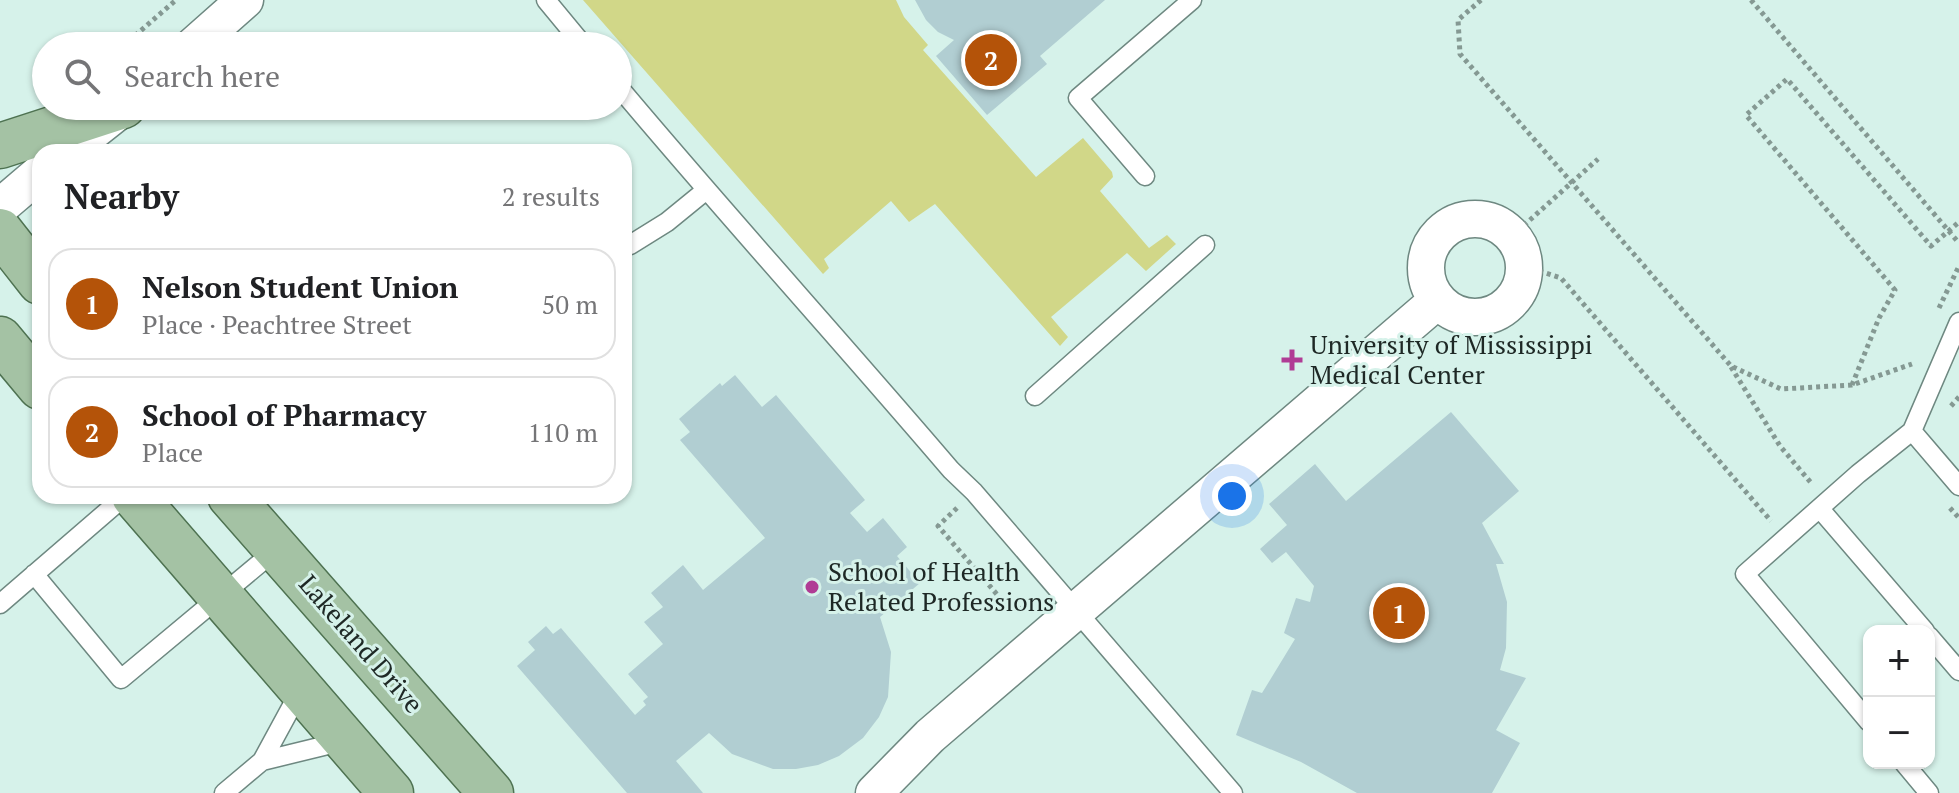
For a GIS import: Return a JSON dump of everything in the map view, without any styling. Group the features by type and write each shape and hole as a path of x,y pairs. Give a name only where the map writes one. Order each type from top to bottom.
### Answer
{"main road":[{"path":"0,146 81,120"},
{"path":"0,231 32,272"},
{"path":"0,339 32,377"},
{"path":"141,504 391,793"},
{"name":"Lakeland Drive","path":"237,504 491,793"}],"street":[{"path":"209,32 245,0"},
{"path":"77,144 107,120"},
{"path":"0,207 32,180"},
{"path":"1484,219 1499,225 1518,251 1522,283 1514,298 1502,310 1487,316 1470,318 1454,313 1430,290 1425,276 1425,260 1431,244 1440,232 1453,223 1484,219"},
{"path":"874,793 930,736 1438,300"}],"lane":[{"path":"546,0 572,32"},
{"path":"1145,176 1078,98 1192,0"},
{"path":"632,103 705,191 821,318 1233,793"},
{"path":"632,244 667,222 705,191"},
{"path":"1035,396 1205,245"},
{"path":"1863,715 1745,574 1858,474 1912,431 1959,322"},
{"path":"1912,431 1959,486"},
{"path":"0,604 116,504"},
{"path":"1820,509 1920,625"},
{"path":"34,574 121,679 277,549"},
{"path":"1935,643 1959,671"},
{"path":"224,793 262,761 300,691"},
{"path":"262,761 344,741"},
{"path":"1909,769 1929,793"}],"path":[{"path":"139,32 176,0"},
{"path":"1481,0 1458,20 1460,54 1731,366 1780,446 1814,486"},
{"path":"1751,0 1959,243"},
{"path":"1852,385 1879,318 1895,290 1746,115 1787,79 1931,246 1959,222"},
{"path":"1598,159 1570,183 1518,251 1561,278 1772,522"},
{"path":"1932,322 1959,266"},
{"path":"1731,366 1781,389 1852,385 1912,364 1908,374"},
{"path":"1804,495 1825,477"},
{"path":"1761,530 1782,513"}],"green space":[{"path":"583,0 896,0 904,17 928,45 923,50 1036,177 1083,138 1112,172 1113,177 1100,191 1149,248 1167,235 1176,244 1146,271 1127,253 1051,317 1068,337 1060,346 935,204 909,222 891,201 824,259 829,268 823,274 632,56 632,32 611,32"}],"building":[{"path":"915,0 1105,0 1040,56 1047,64 987,115 936,56 954,40 938,32 926,20"},
{"name":"School of Health Related Professions","path":"735,375 762,407 776,395 865,500 850,513 867,532 883,518 907,547 897,556 920,583 880,617 891,652 888,697 879,717 863,738 839,756 818,765 773,769 732,754 709,733 676,761 703,793 627,793 517,666 535,650 528,642 546,626 553,634 561,628 635,715 646,705 643,701 648,697 628,674 663,644 644,622 663,607 651,593 683,565 703,590 765,538 680,440 690,432 679,419 720,383 722,386"},
{"path":"1451,412 1519,491 1482,523 1504,564 1496,564 1507,602 1506,648 1500,670 1526,678 1496,730 1520,743 1492,793 1357,793 1301,762 1236,735 1252,690 1262,693 1295,639 1284,633 1296,598 1310,602 1314,586 1286,552 1272,563 1260,549 1287,525 1269,504 1315,464 1346,501"}],"place":[{"name":"School of Pharmacy","path":"991,60"},
{"name":"University of Mississippi Medical Center","path":"1292,360"},
{"name":"School of Health Related Professions","path":"812,587"},
{"name":"Nelson Student Union","path":"1399,613"}]}
